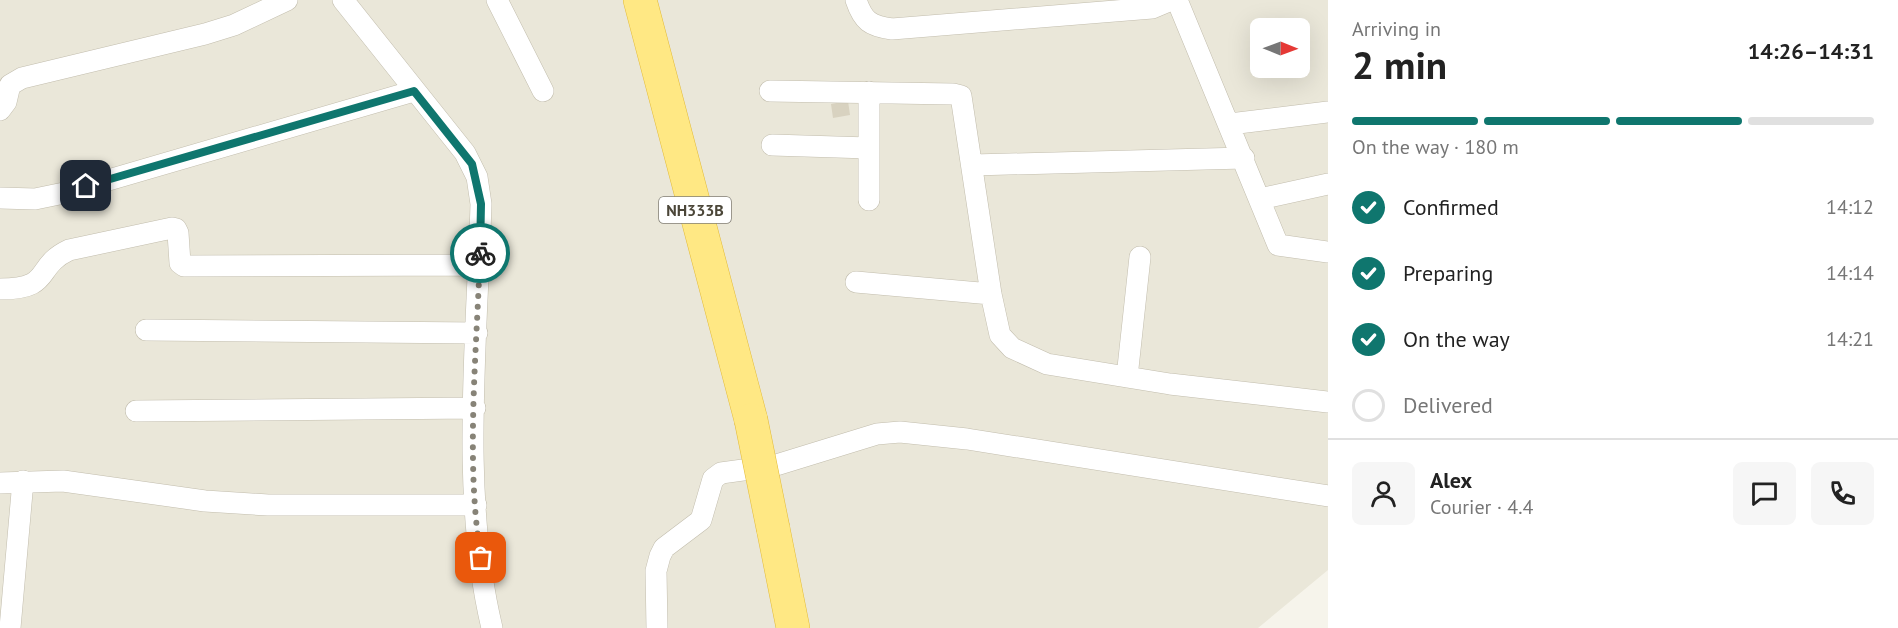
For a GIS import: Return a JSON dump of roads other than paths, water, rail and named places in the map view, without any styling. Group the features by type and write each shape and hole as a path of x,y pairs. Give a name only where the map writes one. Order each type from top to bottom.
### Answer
{"highway":[{"name":"NH333B","path":"640,0 751,420 793,628"}],"street":[{"path":"0,110 6,102 10,85 22,78 206,34 234,25 287,0"},
{"path":"343,0 465,153 477,177 481,204 475,408 477,538 492,628"},
{"path":"497,0 543,91"},
{"path":"856,0 862,18 869,24 892,30 1152,8 1180,0 1279,246 1328,252"},
{"path":"0,198 35,199 64,193 414,91"},
{"path":"770,91 961,96 991,294 1000,335 1024,355 1047,364 1127,377 1328,402"},
{"path":"869,92 869,200"},
{"path":"1230,124 1328,112"},
{"path":"772,145 869,148"},
{"path":"973,165 1244,158"},
{"path":"1260,200 1328,184"},
{"path":"0,289 18,289 35,284 56,259 69,250 172,228 176,228 178,233 180,263 184,266 479,265"},
{"path":"1127,377 1140,257"},
{"path":"856,282 991,294"},
{"path":"146,330 477,333"},
{"path":"136,411 475,408"},
{"path":"657,628 656,571 660,556 663,548 700,520 712,479 721,473 767,468 877,434 900,432 967,439 1328,496"},
{"path":"10,628 7,582 23,481"},
{"path":"0,483 63,481 205,501 257,504 476,505"}]}
